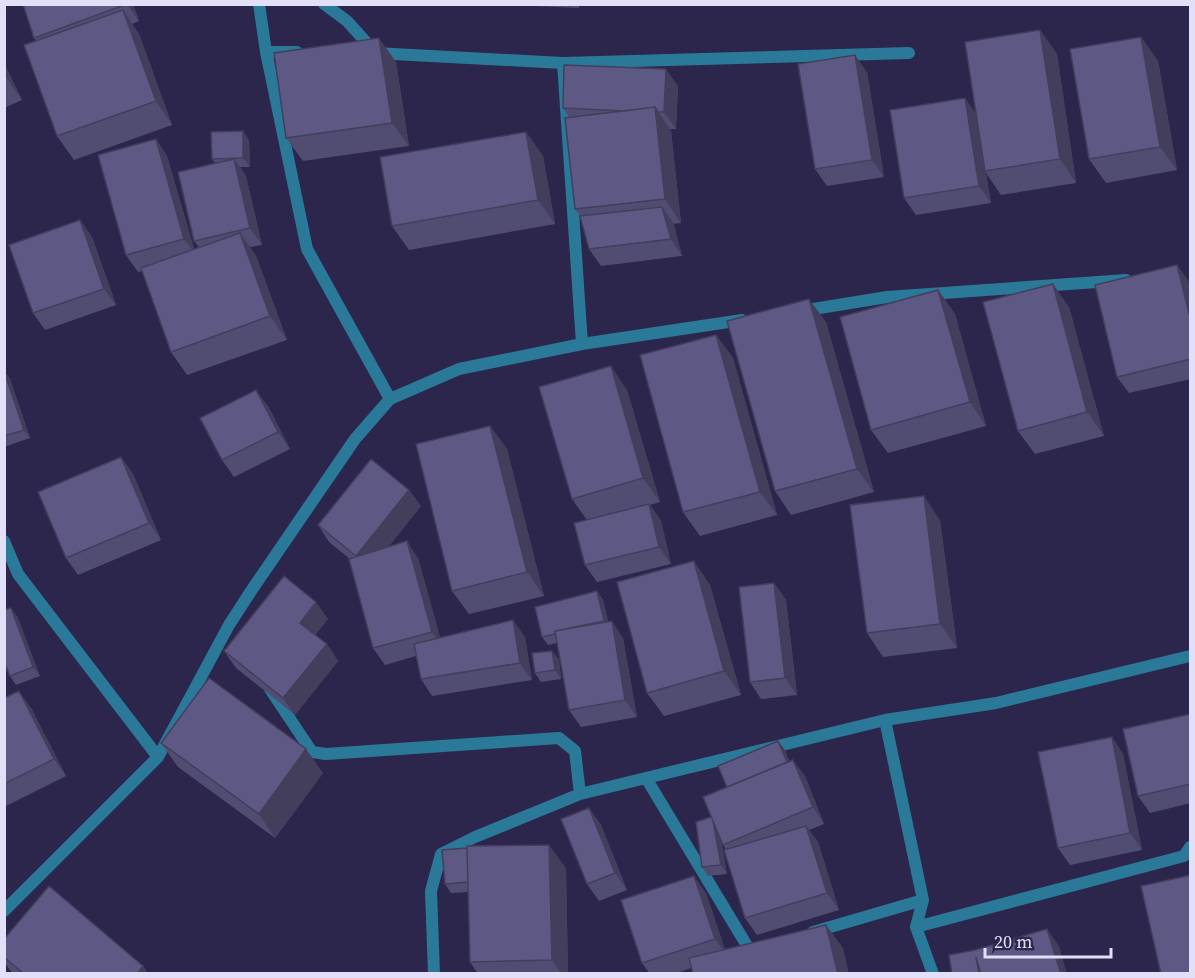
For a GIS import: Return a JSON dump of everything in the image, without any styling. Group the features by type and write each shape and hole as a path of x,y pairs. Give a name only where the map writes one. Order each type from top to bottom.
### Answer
{"street":[{"path":"259,4 266,52 307,249 390,399"},
{"path":"324,4 348,21 376,53"},
{"path":"266,52 310,52"},
{"path":"354,52 562,63 909,53"},
{"path":"562,63 582,345"},
{"path":"793,312 887,297 1144,279"},
{"path":"4,911 158,757 232,630 355,439 390,399 459,369 582,345 758,317"},
{"path":"4,541 18,574 158,757"},
{"path":"434,974 431,891 441,854 475,837 580,794 885,720 996,703 1191,656"},
{"path":"261,674 312,752 326,754 559,738 575,751 580,794"},
{"path":"885,720 923,900 916,927 933,974"},
{"path":"646,778 749,949 770,945"},
{"path":"916,927 1184,856 1191,847"},
{"path":"800,936 923,900"}],"building":[{"path":"23,4 127,4 34,38"},
{"path":"123,10 156,101 57,136 24,45"},
{"path":"1040,30 1060,159 985,171 965,42"},
{"path":"1141,37 1160,147 1089,159 1070,49"},
{"path":"379,38 392,123 286,138 274,53"},
{"path":"855,55 872,160 815,169 798,64"},
{"path":"564,65 666,69 664,112 658,112 655,107 625,111 563,108"},
{"path":"965,98 979,186 904,198 890,110"},
{"path":"655,107 665,199 575,209 565,118"},
{"path":"243,131 243,158 212,159 211,132"},
{"path":"526,132 538,200 392,226 380,157"},
{"path":"156,139 184,239 126,255 98,155"},
{"path":"234,159 250,228 194,241 178,172"},
{"path":"662,207 671,239 589,249 580,216"},
{"path":"80,220 104,289 33,313 9,245"},
{"path":"240,233 270,316 171,352 141,268"},
{"path":"1177,265 1191,321 1191,359 1117,377 1095,285"},
{"path":"1053,284 1087,412 1018,431 983,302"},
{"path":"938,290 970,402 871,430 840,317"},
{"path":"809,299 857,469 775,491 727,321"},
{"path":"716,335 760,492 683,512 640,355"},
{"path":"611,366 643,478 572,499 539,387"},
{"path":"4,371 24,430 4,436"},
{"path":"256,390 278,432 222,460 200,418"},
{"path":"490,426 527,572 452,591 416,444"},
{"path":"121,457 149,523 66,558 38,492"},
{"path":"371,459 409,490 356,556 318,525"},
{"path":"924,496 940,624 867,633 850,505"},
{"path":"649,504 659,547 585,565 574,523"},
{"path":"407,541 432,632 373,648 349,559"},
{"path":"694,561 724,671 647,693 617,582"},
{"path":"284,576 316,602 300,623 327,644 283,698 224,651"},
{"path":"774,583 785,678 750,682 739,587"},
{"path":"597,591 604,621 555,631 555,634 542,637 535,607"},
{"path":"11,608 33,667 10,676 4,662 4,610"},
{"path":"513,620 520,663 421,679 414,644"},
{"path":"612,621 625,700 569,710 555,631"},
{"path":"552,651 555,670 535,673 532,653"},
{"path":"209,678 306,749 259,814 161,743"},
{"path":"19,691 54,759 4,784 4,698"},
{"path":"1191,714 1191,784 1138,796 1123,729"},
{"path":"1112,737 1130,833 1058,848 1038,752"},
{"path":"778,741 787,762 727,787 718,766"},
{"path":"793,760 813,807 723,845 703,797"},
{"path":"589,808 615,873 587,884 561,819"},
{"path":"711,817 721,865 702,867 696,822"},
{"path":"806,826 827,893 745,918 724,850"},
{"path":"549,845 552,960 470,962 467,846"},
{"path":"467,848 468,882 445,884 442,850"},
{"path":"1191,875 1191,974 1161,974 1141,886"},
{"path":"694,876 715,939 642,963 621,900"},
{"path":"49,886 143,966 137,974 24,974 4,957 4,939"},
{"path":"826,925 838,974 693,974 689,958"},
{"path":"1047,929 1061,974 981,974 976,957 979,974 952,974 949,955 975,950"}]}
